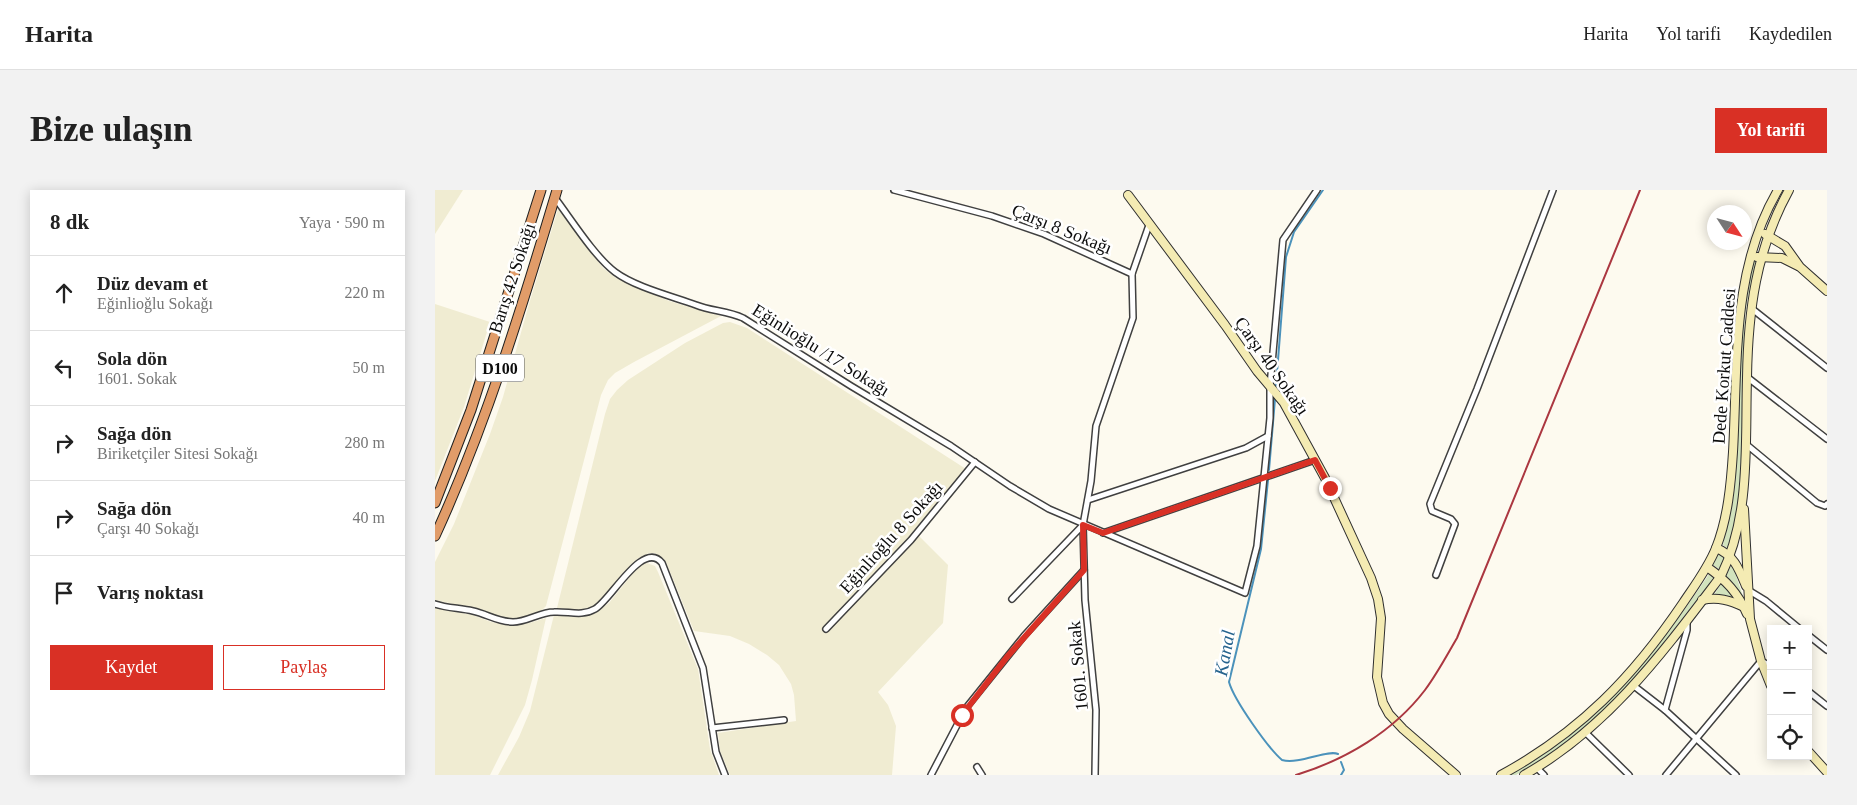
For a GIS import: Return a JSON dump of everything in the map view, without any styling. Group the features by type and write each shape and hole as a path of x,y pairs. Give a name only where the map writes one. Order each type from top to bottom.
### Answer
{"highway":[{"name":"Barış 42 Sokağı","path":"435,503 471,410 541,190"},
{"name":"Barış 42 Sokağı","path":"435,536 462,474 486,409 556,194"}],"main road":[{"name":"Dede Korkut Caddesi","path":"1767,676 1745,608 1731,586 1721,576 1707,567 1716,548 1730,484 1739,322 1744,285 1758,232 1777,190"},
{"name":"Dede Korkut Caddesi","path":"1721,576 1737,534 1743,491 1747,445 1747,377 1751,308 1767,235 1789,190"},
{"name":"Çarşı 40 Sokağı","path":"1126,193 1257,370 1284,403 1335,500 1378,599 1381,618 1377,676 1383,703 1389,714 1403,729 1456,775"},
{"path":"1758,232 1785,246 1800,266 1827,291"},
{"path":"1751,255 1761,258 1781,258 1800,266"},
{"name":"Dede Korkut Caddesi","path":"1743,491 1750,619"},
{"path":"1716,548 1730,556"},
{"name":"Dede Korkut Caddesi","path":"1730,556 1736,564 1748,590"},
{"path":"1501,775 1561,737 1620,685 1649,650 1707,567"},
{"path":"1524,775 1537,768 1585,732 1634,686 1721,576"},
{"path":"1702,600 1722,599 1745,608"},
{"path":"1812,755 1827,772"}],"street":[{"name":"Çarşı 8 Sokağı","path":"894,190 992,216 1044,234 1132,274"},
{"path":"1264,476 1283,240 1317,190"},
{"path":"1436,575 1455,524 1451,519 1432,511 1429,504 1477,388 1553,190"},
{"name":"Eğinlioğlu /17 Sokağı","path":"556,194 600,257 615,272 630,280 698,306 729,312 743,318 1049,509 1245,593 1256,556 1264,476"},
{"path":"1132,274 1149,225"},
{"name":"1601. Sokak","path":"1095,775 1096,710 1087,617 1083,525 1088,500 1097,421 1133,318 1132,274"},
{"path":"1751,308 1827,368"},
{"path":"1747,377 1827,439"},
{"path":"1088,500 1246,448 1268,436"},
{"path":"1747,445 1817,503 1825,506 1827,504"},
{"path":"1103,533 1315,460"},
{"name":"Eğinlioğlu 8 Sokağı","path":"826,629 911,540 975,462"},
{"path":"1012,598 1083,525"},
{"path":"435,604 479,613 493,619 513,622 555,612 584,614 602,605 641,561 652,556 656,557 662,563 703,668 716,752 725,775"},
{"path":"931,775 966,708 1024,636 1084,570"},
{"path":"1748,590 1766,601 1795,625"},
{"path":"1665,710 1687,630 1687,619"},
{"path":"1812,638 1827,650"},
{"path":"1666,775 1761,662 1767,664"},
{"path":"1634,686 1665,710 1736,775"},
{"path":"1812,695 1827,706"},
{"path":"712,728 784,720"},
{"path":"1585,732 1629,775"},
{"path":"977,766 982,775"},
{"path":"1537,768 1544,775"}],"shaded area":[{"path":"435,190 463,190 435,234"},
{"path":"558,209 603,268 616,278 669,301 721,316 634,362 615,373 608,380 601,395 546,606 539,613 520,618 501,618 481,610 435,600 435,562 454,524 503,397"},
{"path":"435,304 490,322 464,407 435,481"},
{"path":"730,322 747,328 966,469 915,532 948,565 943,623 878,692 888,705 896,726 892,775 730,775 720,751 718,733 796,721 791,684 779,665 749,644 730,636 694,631 666,562 655,553 649,553 637,559 607,595 594,606 580,611 557,608 610,399 628,380 685,343 723,323"},
{"path":"647,563 655,566 658,572 698,669 710,749 719,775 498,775 519,737 530,711 554,615 575,617 596,612 609,603 637,568"},
{"path":"435,608 473,615 491,622 504,624 529,623 546,618 525,705 490,775 435,775"}],"green space":[{"path":"1753,260 1756,261 1745,317 1740,476 1733,534 1727,548 1723,545 1735,482 1744,313"},
{"path":"1718,554 1725,557 1719,569 1713,565"},
{"path":"1732,564 1746,605 1726,576"},
{"path":"1709,574 1714,578 1645,667 1610,704 1580,731 1546,757 1516,775 1509,775 1570,734 1621,687 1667,634"},
{"path":"1721,584 1723,584 1734,597 1714,595"}],"waterway":[{"name":"Kanal","path":"1276,386 1286,257 1294,232 1323,190"},
{"name":"Kanal","path":"1269,470 1275,399"},
{"name":"Kanal","path":"1268,480 1261,549 1229,682 1237,700 1252,723 1282,760 1289,761 1333,753 1338,754"},
{"name":"Kanal","path":"1341,762 1344,770 1341,775"}],"railway":[{"path":"1296,775 1350,753 1367,743 1398,719 1434,678 1457,638 1640,190"}],"route":[{"path":"962,715 1007,657 1084,570 1083,525 1103,533 1315,460 1330,488"}]}
